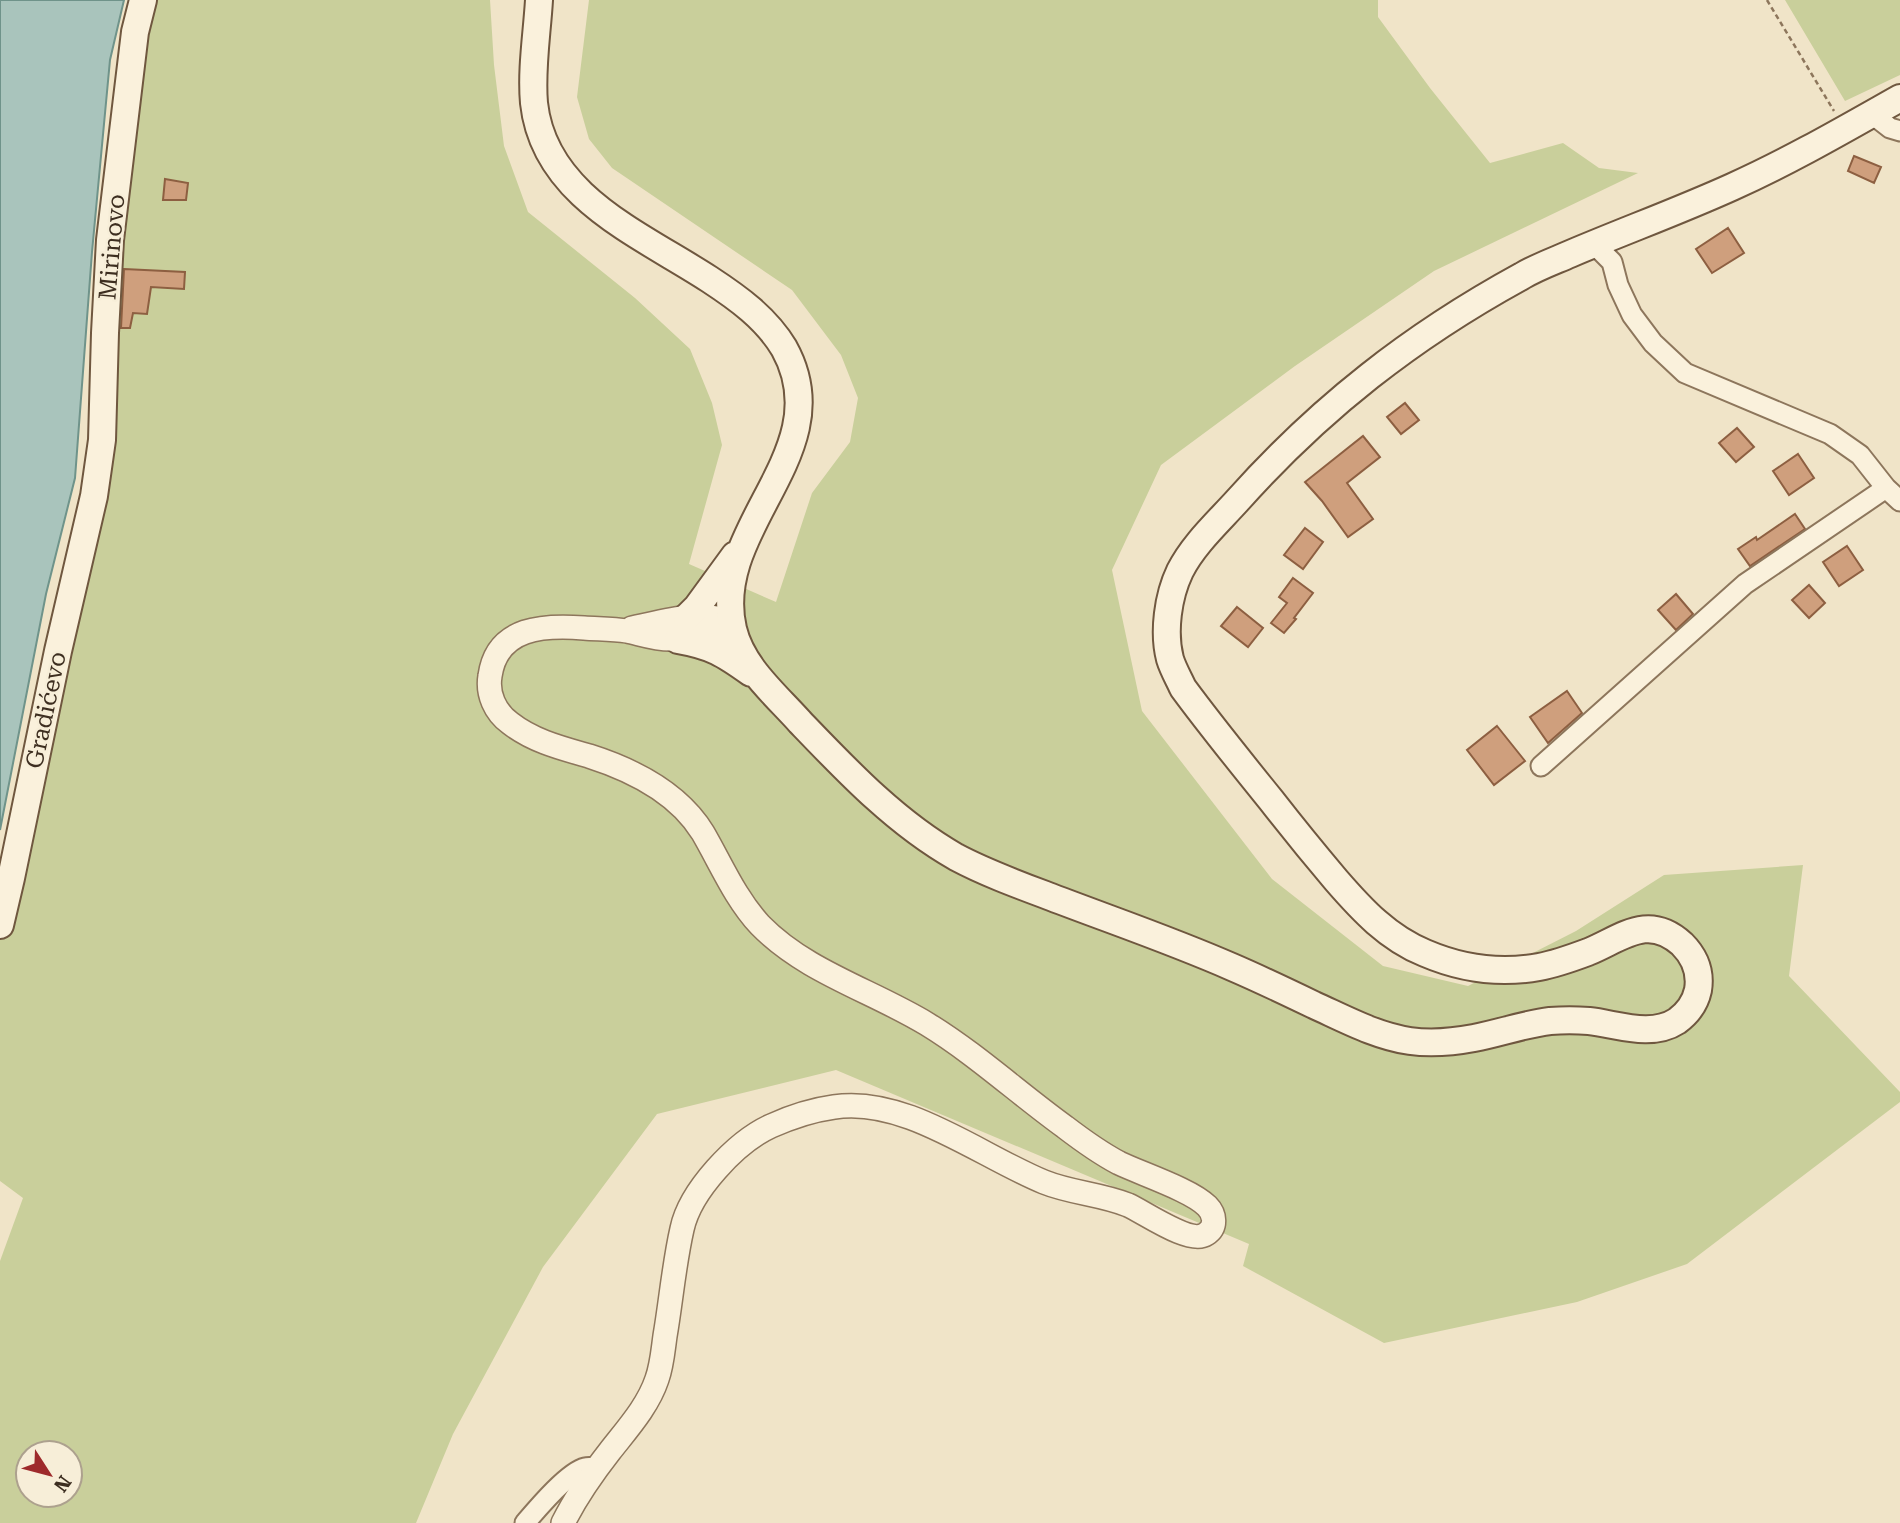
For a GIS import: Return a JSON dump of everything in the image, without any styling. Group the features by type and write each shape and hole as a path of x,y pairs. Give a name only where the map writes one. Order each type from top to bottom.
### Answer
{"main road":[{"name":"Mirinovo","path":"94,496 102,440 110,240 135,32 143,0"},
{"path":"539,0 533,97 541,133 557,166 568,182 596,207 735,296 760,317 782,344 795,374 800,406 792,444 786,462 744,542 737,560 731,593 732,623 741,651 761,680 865,788 931,841 961,860 1227,965 1355,1024 1405,1040 1430,1042 1454,1042 1541,1022 1580,1020 1648,1031 1667,1027 1685,1016 1696,1000 1699,982 1696,962 1686,948 1664,932 1649,929 1631,931 1590,951 1544,967 1508,971 1457,965 1418,951 1386,930 1365,914 1310,850 1184,688 1170,659 1167,624 1172,592 1180,570 1199,543 1261,474 1328,409 1388,361 1458,313 1524,274 1786,162 1900,98"},
{"name":"Gradićevo","path":"0,925 94,496"},
{"path":"744,542 682,628 761,680"}],"street":[{"path":"1872,114 1890,128 1900,131"},
{"path":"1541,766 1745,584 1893,495 1860,455 1830,434 1685,373 1653,343 1632,315 1618,285 1612,262 1594,244"},
{"path":"563,1523 597,1468 648,1402 659,1374 683,1223 702,1186 726,1158 766,1128 807,1113 840,1106 874,1107 909,1117 1049,1185 1119,1201 1188,1235 1205,1235 1212,1226 1213,1216 1207,1206 1194,1197 1114,1160 1071,1132 982,1061 920,1019 809,963 774,938 741,902 691,816 660,789 630,771 535,739 500,716 494,703 490,673 497,655 508,641 523,632 540,627 562,626 622,630 664,639 682,628 706,635 732,623"},
{"path":"525,1523 576,1472 587,1467 597,1468"}],"path":[{"path":"1767,0 1844,129"}],"green space":[{"path":"143,0 490,0 494,65 504,146 528,212 635,298 690,349 712,403 722,445 689,564 776,602 812,493 850,442 858,398 841,355 792,290 612,168 589,139 577,97 589,0 1378,0 1378,17 1490,163 1563,143 1599,168 1638,173 1434,271 1295,366 1161,465 1112,570 1142,711 1272,879 1383,966 1468,986 1576,931 1664,875 1803,865 1789,976 1900,1092 1900,1102 1687,1264 1577,1302 1384,1343 1243,1266 1249,1244 836,1070 657,1114 543,1267 453,1434 416,1523 0,1523 0,1261 23,1198 0,1181 0,925 94,496"},
{"path":"1785,0 1900,0 1900,75 1845,101"}],"water":[{"path":"0,0 124,0 110,60 75,478 46,594 0,830"}],"building":[{"path":"1854,156 1881,167 1874,183 1848,171"},
{"path":"165,179 188,183 186,200 163,200"},
{"path":"1728,228 1744,253 1712,273 1696,249"},
{"path":"124,269 185,272 184,289 151,287 147,314 133,313 130,328 121,328"},
{"path":"1405,403 1419,420 1401,434 1387,417"},
{"path":"1737,428 1754,447 1736,462 1719,443"},
{"path":"1363,436 1380,457 1347,483 1373,519 1348,537 1305,482"},
{"path":"1798,454 1814,478 1789,495 1773,471"},
{"path":"1795,514 1805,529 1750,566 1738,549 1756,537 1757,540"},
{"path":"1305,528 1323,542 1303,569 1284,555"},
{"path":"1847,546 1863,570 1839,586 1823,562"},
{"path":"1293,578 1313,593 1284,633 1271,623 1287,603 1279,597"},
{"path":"1809,585 1825,603 1809,618 1792,600"},
{"path":"1676,594 1693,614 1676,630 1658,610"},
{"path":"1237,607 1263,628 1248,647 1221,626"},
{"path":"1567,691 1582,713 1548,743 1530,717"},
{"path":"1497,726 1525,761 1494,785 1467,750"}]}
